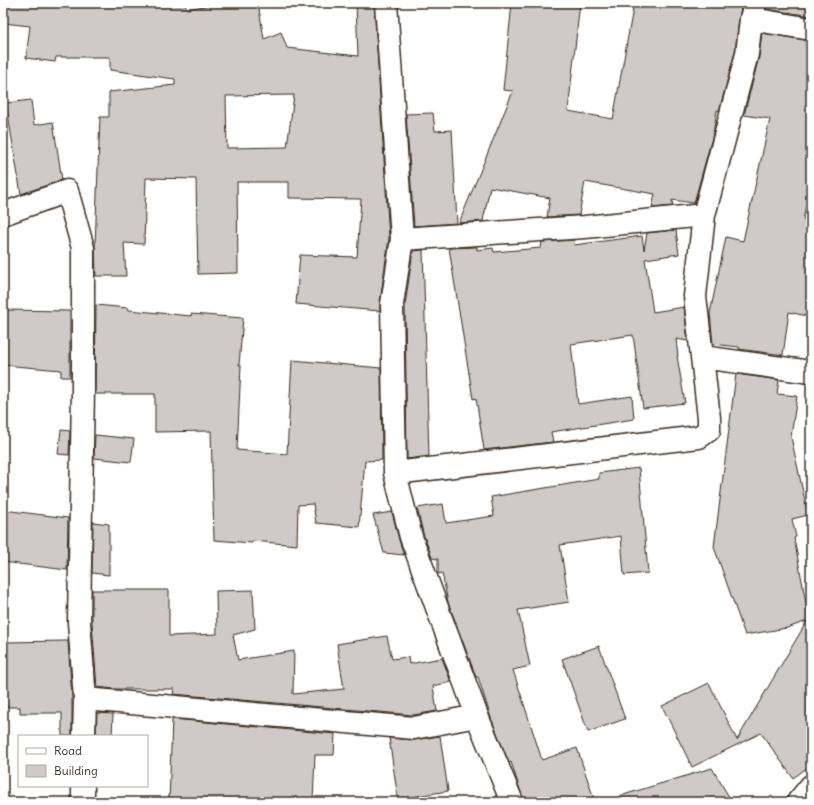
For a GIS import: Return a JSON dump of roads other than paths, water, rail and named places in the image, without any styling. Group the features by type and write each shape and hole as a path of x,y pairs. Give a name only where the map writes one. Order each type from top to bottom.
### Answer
{"street":[{"path":"386,3 402,239 392,304 395,473 411,537 477,716 512,802"},
{"path":"395,473 699,437 709,430 696,296 704,215 747,54 753,11 811,29"},
{"path":"3,214 67,191 83,248 83,390 78,622 85,699 84,735"},
{"path":"402,239 585,227 704,215"},
{"path":"702,357 811,372"},
{"path":"85,699 414,728 477,716"},
{"path":"798,802 811,786"},
{"path":"83,787 83,802"}]}
